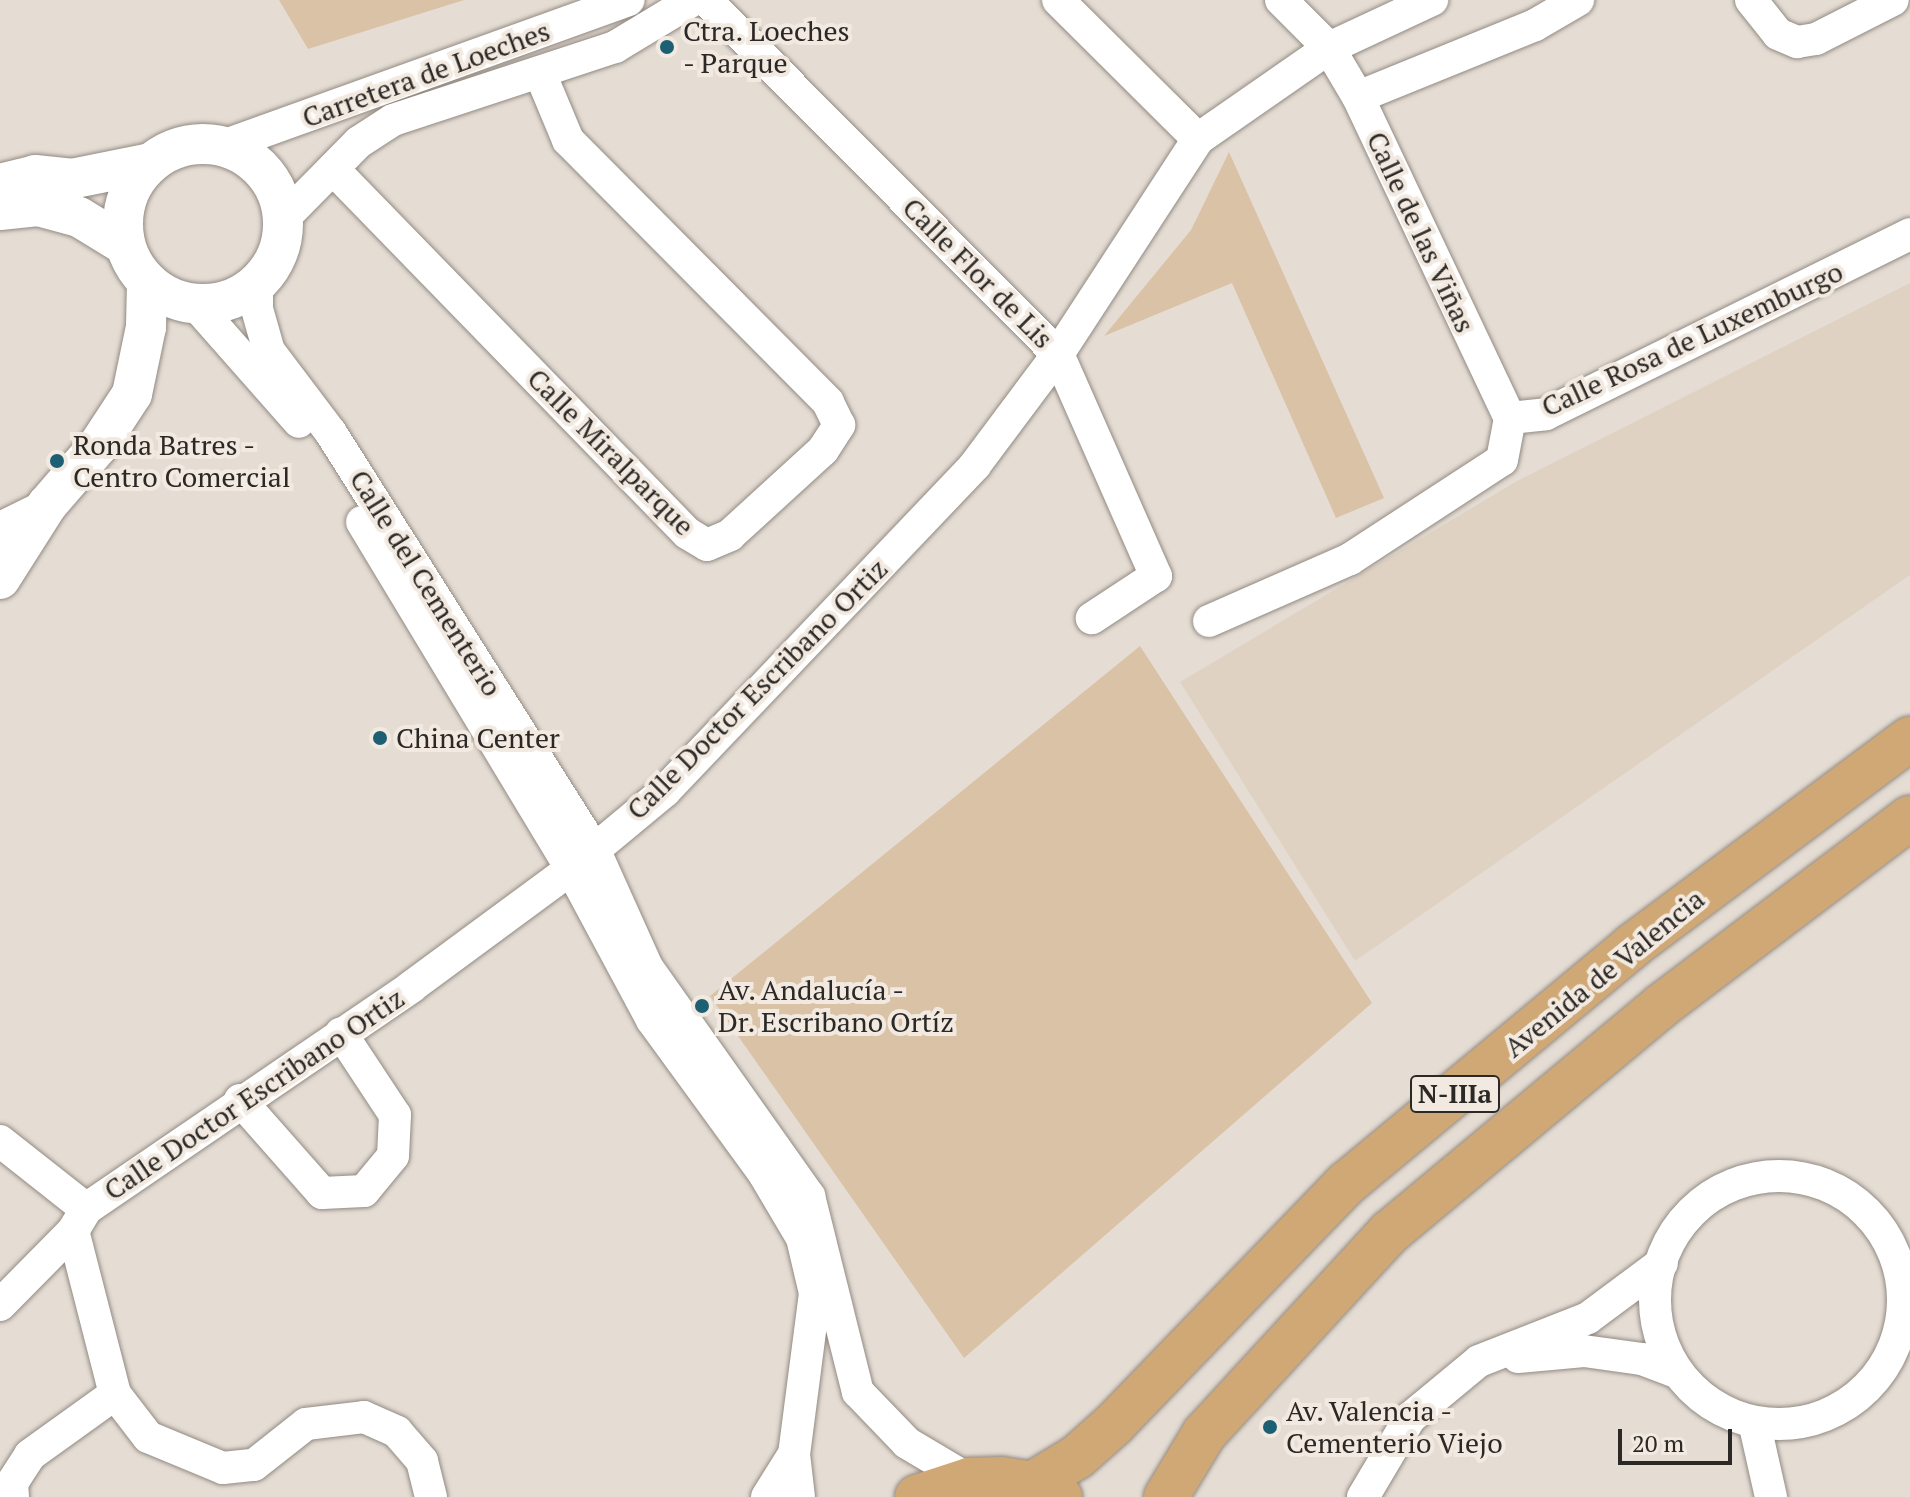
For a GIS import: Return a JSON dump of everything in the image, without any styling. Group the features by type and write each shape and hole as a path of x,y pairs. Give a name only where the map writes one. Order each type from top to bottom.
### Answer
{"highway":[{"name":"Avenida de Valencia","path":"1047,1490 1347,1183 1632,946 1910,739"},
{"name":"N-IIIa","path":"1166,1497 1204,1434 1390,1232 1661,1006 1910,818"},
{"name":"N-IIIa","path":"917,1497 969,1480 1047,1490"}],"street":[{"name":"Carretera de Loeches","path":"223,146 629,0"},
{"name":"Carretera de Loeches","path":"283,219 359,142 393,120 540,73 637,37 693,0"},
{"name":"Calle Flor de Lis","path":"706,0 1058,354 1156,576 1092,618"},
{"path":"1058,0 1198,139"},
{"name":"Calle de las Viñas","path":"1281,0 1329,48 1358,97 1510,418"},
{"name":"Calle Doctor Escribano Ortiz","path":"0,1305 80,1220 240,1100 341,1033 582,859 665,791 975,465 1058,354 1198,139 1329,48 1432,0"},
{"path":"1358,97 1535,25 1578,0"},
{"path":"1751,0 1778,34 1797,42 1816,39 1893,0"},
{"name":"Calle Miralparque","path":"333,169 687,533 707,545 730,535 823,450 839,425 828,402 568,140 540,73"},
{"path":"0,184 35,175 84,177 150,163 184,145 223,146 241,153 265,172 280,199 283,219 272,265 257,283 228,300 195,304 161,293 147,282 125,245 79,217 38,206 0,210"},
{"path":"125,245 124,210 138,176 150,163"},
{"name":"Calle Rosa de Luxemburgo","path":"1209,621 1350,559 1502,460 1510,418 1546,414 1910,234"},
{"path":"0,579 47,505 98,446 132,394 146,327 147,282"},
{"name":"Calle del Cementerio","path":"257,283 257,309 269,351 331,433 647,967 809,1196 858,1392 907,1443 969,1480"},
{"name":"Calle del Cementerio","path":"195,304 297,420 582,859 652,1020 763,1172 802,1238 815,1293 794,1454 799,1497"},
{"path":"0,528 47,505"},
{"path":"240,1100 322,1193 364,1191 393,1156 395,1115 341,1033"},
{"path":"0,1141 80,1220 115,1394 148,1437 223,1468 254,1465 306,1424 364,1417 397,1432 422,1461 431,1497"},
{"path":"1787,1175 1829,1186 1875,1221 1891,1246 1903,1288 1906,1320 1878,1376 1857,1397 1819,1419 1755,1426 1698,1396 1676,1372 1655,1316 1662,1263 1668,1243 1699,1205 1723,1189 1787,1175"},
{"path":"1363,1497 1410,1418 1479,1361 1588,1318 1662,1263"},
{"path":"1479,1361 1584,1351 1642,1359 1676,1372"},
{"path":"13,1497 12,1483 30,1455 115,1394"},
{"path":"1755,1426 1771,1497"},
{"path":"767,1497 794,1454"}],"shaded area":[{"path":"279,0 464,0 308,49"},
{"path":"1229,152 1384,498 1336,518 1232,283 1104,336 1191,230"},
{"path":"1910,283 1910,575 1355,961 1180,682 1517,481"},
{"path":"1140,646 1372,1003 964,1358 710,996"}],"place":[{"name":"Ctra. Loeches - Parque","path":"667,47"},
{"name":"Ronda Batres - Centro Comercial","path":"57,461"},
{"name":"China Center","path":"380,738"},
{"name":"Av. Andalucía - Dr. Escribano Ortíz","path":"702,1006"},
{"name":"Av. Valencia - Cementerio Viejo","path":"1270,1427"}]}
